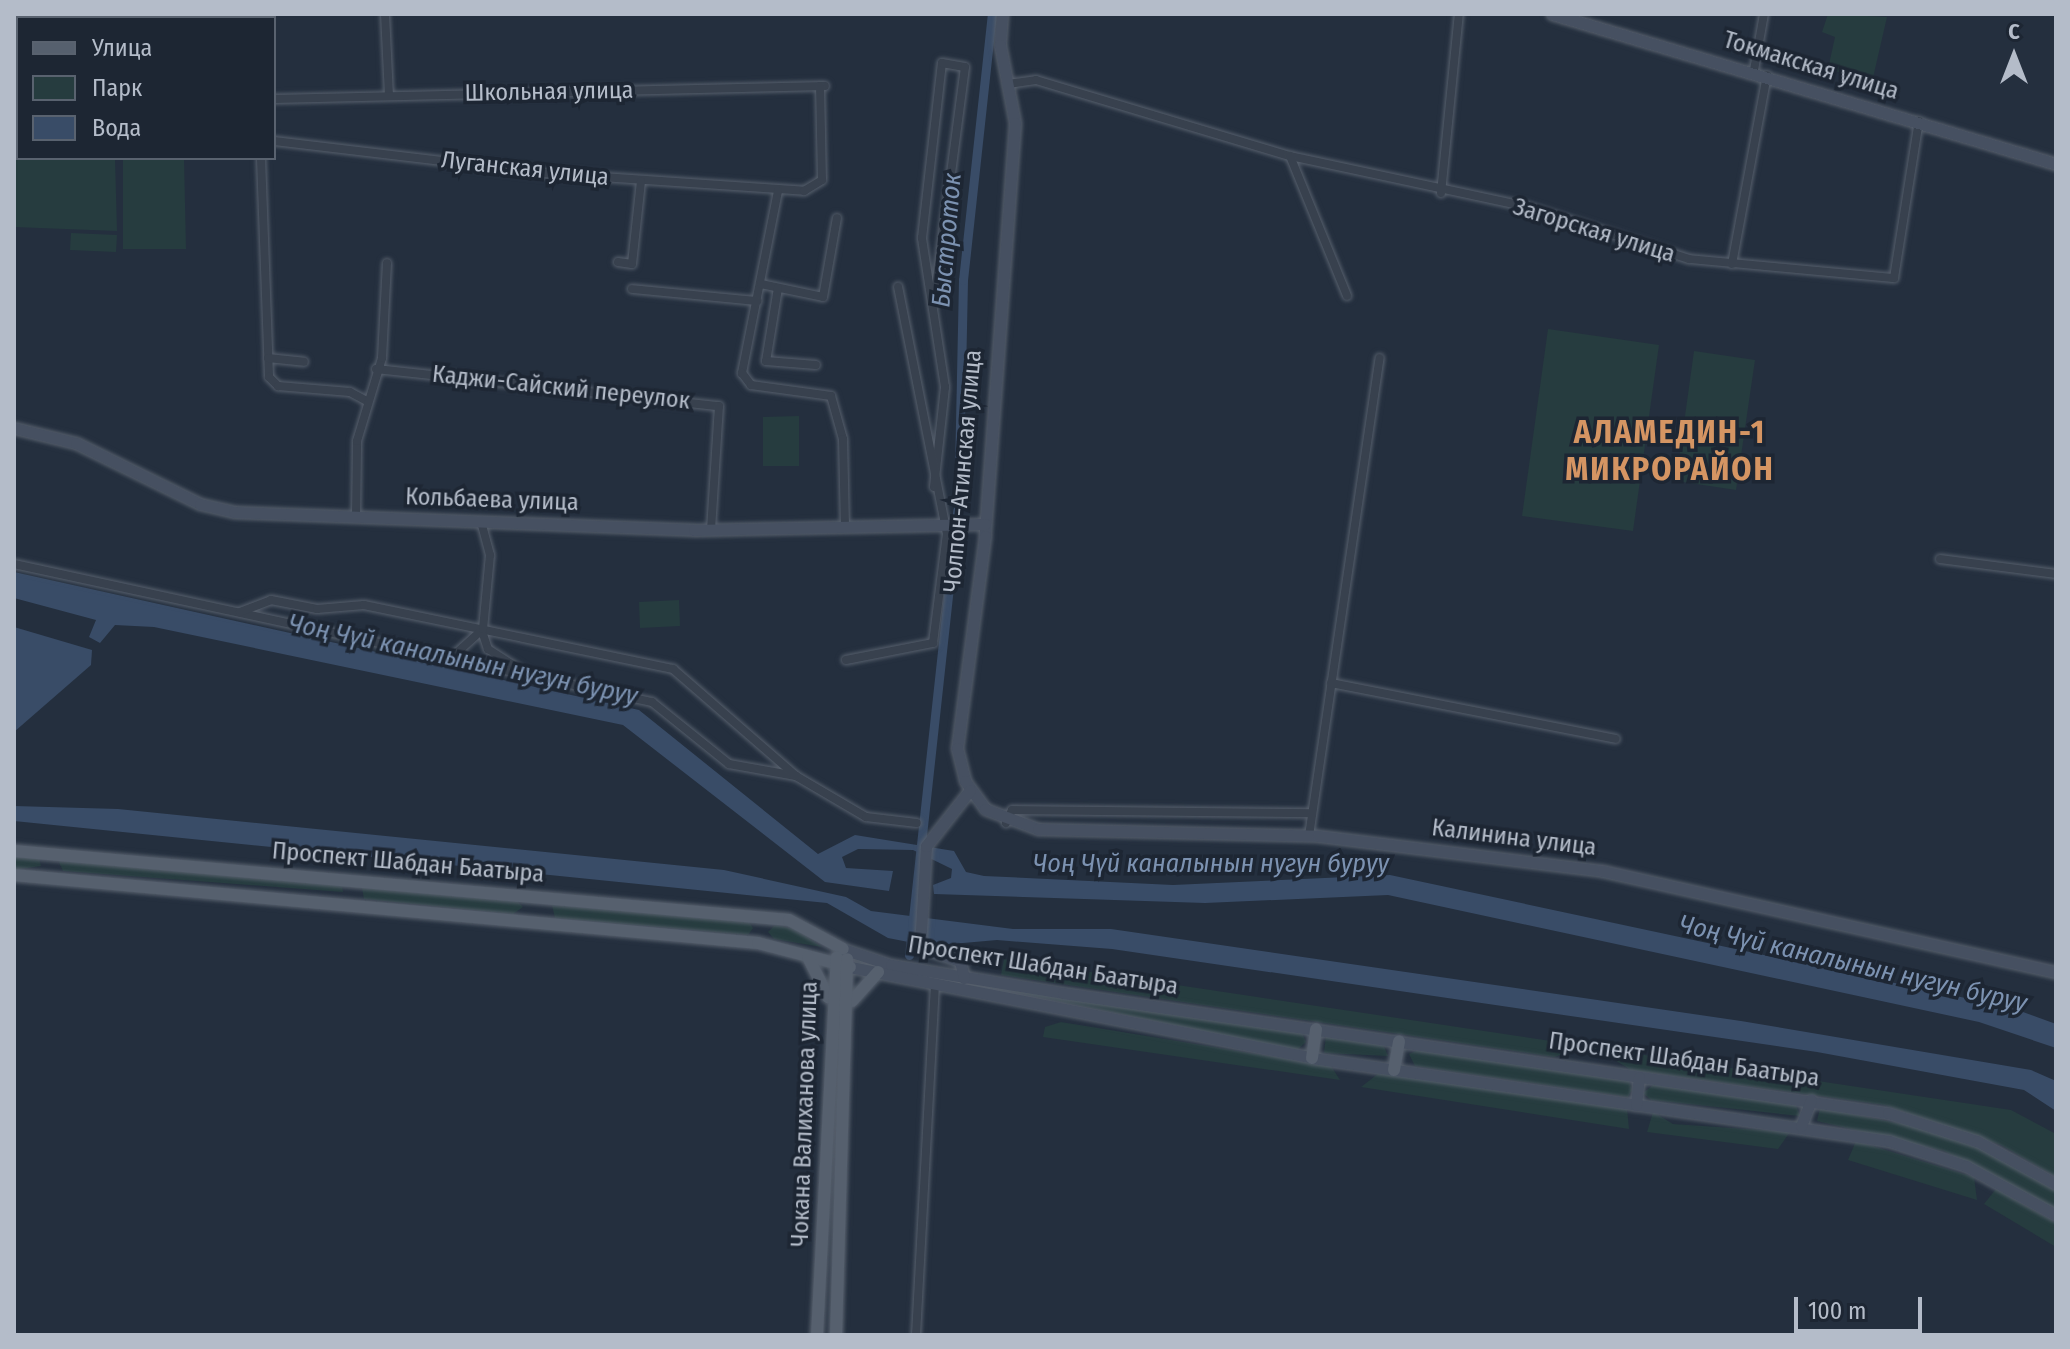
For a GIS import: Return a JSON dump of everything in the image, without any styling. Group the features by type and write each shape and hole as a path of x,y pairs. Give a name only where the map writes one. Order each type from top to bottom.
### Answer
{"main road":[{"name":"Чолпон-Атинская улица","path":"970,790 957,734 985,524 1015,123 1002,14"},
{"name":"Токмакская улица","path":"1552,14 1754,70 2056,164"},
{"name":"Кольбаева улица","path":"14,428 76,443 200,504 234,512 711,530 946,521 985,524"},
{"path":"964,978 960,961 927,955 920,947 926,846 970,790 1006,823"},
{"name":"Калинина улица","path":"1006,823 1309,836 1678,885 2056,972"},
{"name":"Проспект Шабдан Баатыра","path":"14,851 761,917 825,936 843,949 964,978 1811,1100 1949,1130 2056,1184"},
{"path":"49,876 50,852"},
{"name":"Проспект Шабдан Баатыра","path":"14,875 350,903 758,943 833,964 1312,1058 1801,1126 1943,1157 2056,1215"},
{"path":"350,903 352,880"},
{"path":"532,921 534,897"},
{"path":"758,943 761,917"},
{"path":"825,936 825,950 805,955 821,974 831,1010"},
{"name":"Чокана Валиханова улица","path":"817,1335 833,964 843,949"},
{"name":"Чокана Валиханова улица","path":"836,1335 850,967 843,949"},
{"path":"848,1011 858,988 878,972"},
{"path":"1312,1058 1316,1029"},
{"path":"1394,1070 1399,1041"},
{"path":"1636,1105 1639,1077"},
{"path":"1801,1126 1811,1100"}],"street":[{"path":"385,14 389,96"},
{"path":"1441,193 1459,14"},
{"path":"1754,70 1764,14"},
{"path":"934,487 945,387 935,295 922,238 942,63 965,67 935,295"},
{"path":"1732,264 1767,75"},
{"name":"Загорская улица","path":"1008,84 1036,80 1290,156 1441,193 1528,207 1689,259 1894,278 1919,121"},
{"name":"Школьная улица","path":"276,99 823,86"},
{"name":"Луганская улица","path":"276,141 641,181 804,191 822,180 823,86"},
{"path":"1290,156 1347,296"},
{"path":"261,160 268,358 278,386 350,392 367,401"},
{"path":"618,262 632,264 641,181"},
{"path":"778,191 743,380 831,396 843,439 845,527"},
{"path":"761,284 823,297 837,218"},
{"path":"356,517 357,441 376,369 387,263"},
{"path":"846,660 933,643 946,521 934,487 898,287"},
{"path":"778,288 766,361 816,365"},
{"path":"632,289 757,301"},
{"path":"268,358 304,362"},
{"path":"1309,836 1380,358"},
{"name":"Каджи-Сайский переулок","path":"376,369 719,406 711,530"},
{"path":"481,521 490,555 483,629 488,649 533,678"},
{"path":"1940,559 2056,574"},
{"path":"14,564 652,702 729,764 763,776 796,776"},
{"path":"240,612 271,600 317,609 364,605 673,669 796,776 857,813 917,823"},
{"path":"448,659 466,652 483,629"},
{"path":"1331,683 1616,739"},
{"path":"1006,823 1012,810 1312,813"},
{"path":"916,1335 935,985"}],"green space":[{"path":"1828,14 1887,17 1872,82 1828,69 1835,37 1822,32"},
{"path":"14,122 16,160 115,160 117,231 14,227"},
{"path":"123,160 184,160 186,249 123,249"},
{"path":"71,233 117,235 116,252 70,250"},
{"path":"1548,329 1659,345 1633,531 1522,516"},
{"path":"1694,351 1755,360 1736,490 1676,481"},
{"path":"799,416 799,466 763,466 763,417"},
{"path":"679,600 680,626 640,628 639,602"},
{"path":"14,857 39,858 41,866 14,870"},
{"path":"58,860 342,886 343,892 63,871"},
{"path":"362,888 517,901 523,907 513,914 364,899"},
{"path":"552,905 749,922 753,928 748,935 555,918"},
{"path":"775,925 795,929 822,947 774,939 768,932"},
{"path":"1004,959 2011,1110 2056,1134 2056,1177 2001,1145 1884,1105 1631,1070 1610,1057 1572,1052 1554,1057 1001,975"},
{"path":"984,986 1302,1033 1306,1042 1297,1050"},
{"path":"1061,1022 1331,1066 1340,1080 1043,1037 1045,1027"},
{"path":"1326,1035 1383,1044 1388,1056 1324,1053"},
{"path":"1418,1050 1629,1081 1632,1090 1628,1097 1415,1066 1409,1054"},
{"path":"1379,1073 1627,1108 1629,1129 1361,1087"},
{"path":"1653,1085 1795,1103 1800,1116 1651,1100 1643,1093"},
{"path":"1820,1108 1913,1126 1984,1150 2056,1191 2056,1209 1944,1151 1817,1121"},
{"path":"1653,1112 1673,1124 1790,1132 1778,1149 1647,1132"},
{"path":"1856,1141 1974,1177 1977,1200 1848,1160"},
{"path":"1996,1189 2056,1223 2056,1247 1984,1204"}],"water":[{"path":"14,572 639,710 818,854 855,835 954,851 966,872 984,876 1173,885 1390,875 2012,1008 2056,1024 2056,1048 1979,1022 1388,895 1205,903 934,894 933,885 951,878 952,869 913,850 858,849 842,857 846,868 893,871 889,891 825,882 623,725 154,627 115,625 100,643 89,637 96,620 14,598"},
{"path":"14,627 92,650 91,665 14,732"},
{"path":"14,806 118,809 724,870 846,897 871,911 1013,929 1111,929 1741,1021 2031,1070 2056,1081 2056,1111 2024,1090 1817,1052 1112,949 997,940 929,946 888,938 827,903 14,821"}],"waterway":[{"name":"Быстроток","path":"959,471 963,280 992,14"},
{"name":"Быстроток","path":"909,955 957,511"}],"district":[{"name":"АЛАМЕДИН-1 МИКРОРАЙОН","path":"1670,452"}],"water label":[{"name":"Чоң Чүй каналынын нугун буруу","path":"463,660"},
{"name":"Чоң Чүй каналынын нугун буруу","path":"1211,864"},
{"name":"Чоң Чүй каналынын нугун буруу","path":"1853,964"}]}
